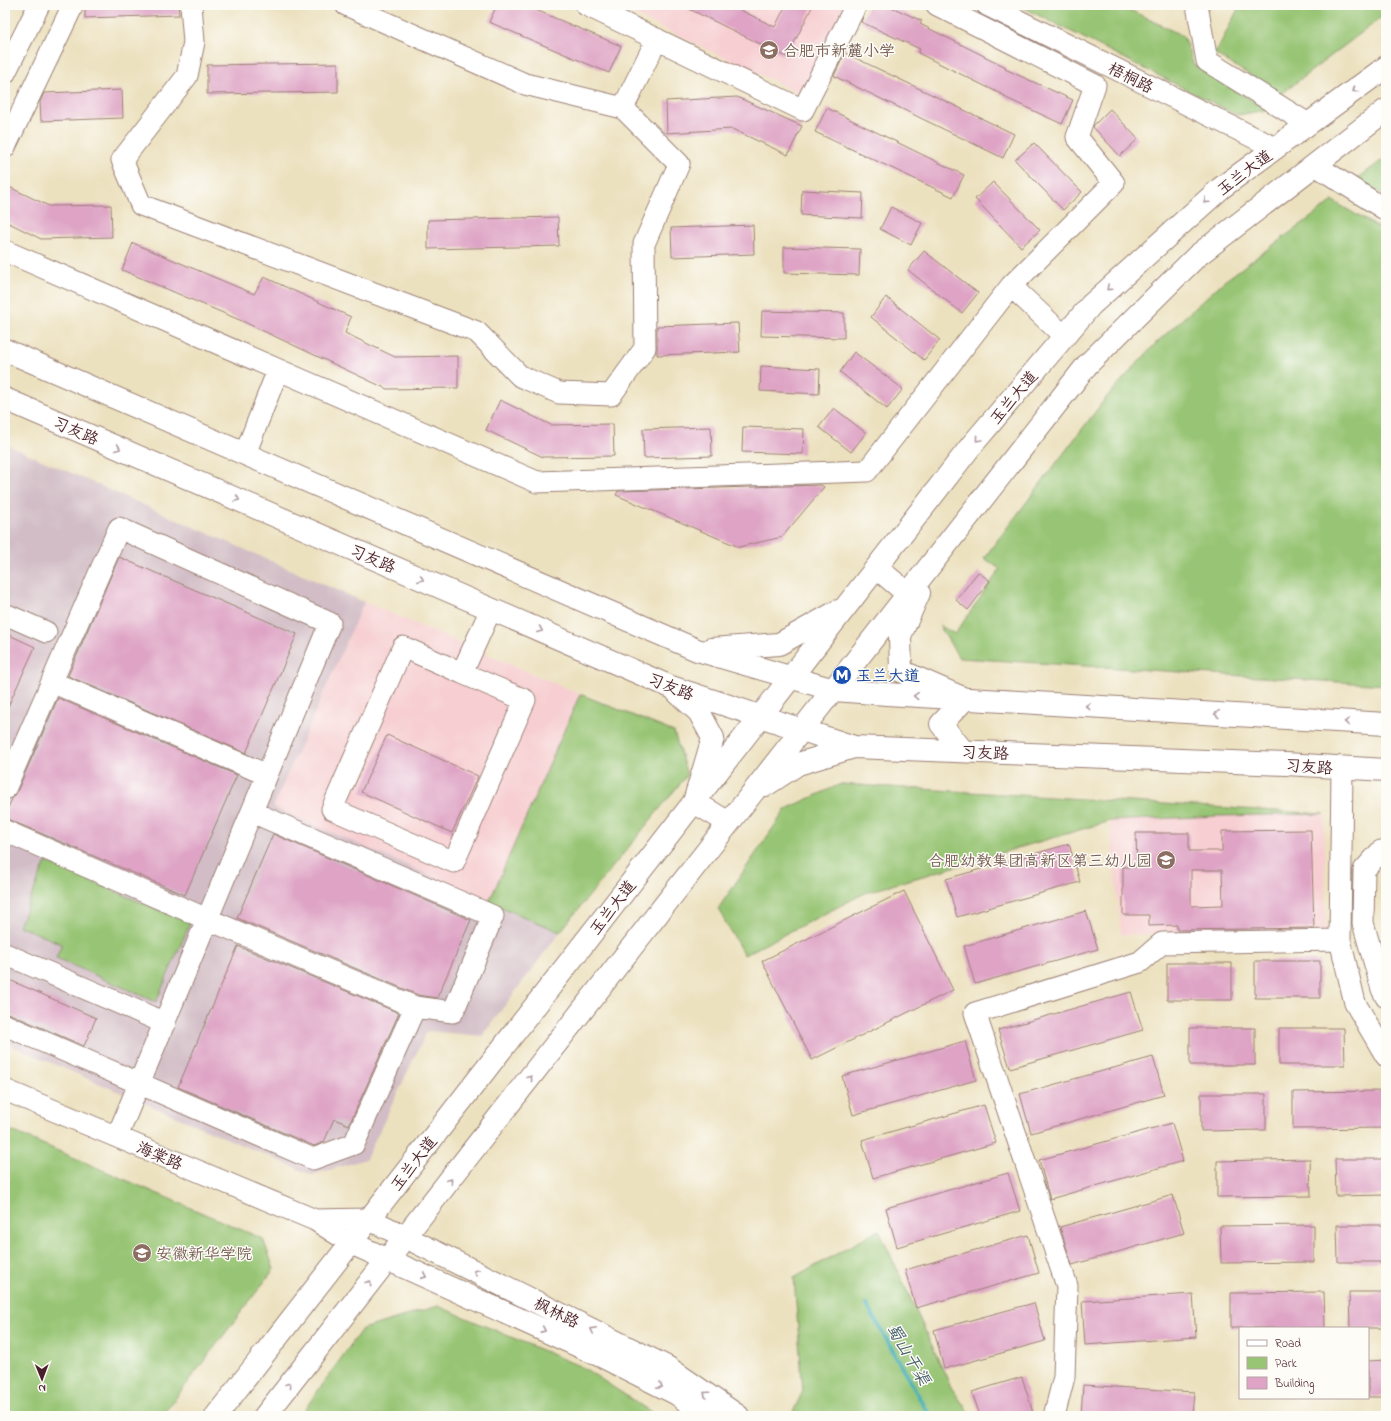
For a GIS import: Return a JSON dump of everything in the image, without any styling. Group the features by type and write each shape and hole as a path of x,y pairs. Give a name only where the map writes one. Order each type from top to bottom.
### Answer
{"main road":[{"name":"玉兰大道","path":"216,1416 971,446 1064,336 1091,305 1215,193 1386,66"},
{"path":"265,1416 1087,365 1197,256 1386,110"},
{"path":"5,350 697,650 834,690 1386,724"},
{"name":"习友路","path":"5,399 671,687 854,747 1386,770"},
{"path":"932,563 900,636 901,671 965,699"},
{"path":"876,568 908,594"},
{"path":"697,650 779,644 846,607"},
{"path":"671,687 699,712 713,738 694,802 729,823"},
{"path":"963,751 941,724 965,699"},
{"path":"751,795 798,764 854,747"},
{"name":"枫林路","path":"369,1219 667,1367 738,1416"},
{"name":"枫林路","path":"350,1243 602,1357 676,1394 706,1416"}],"street":[{"path":"5,73 38,5"},
{"path":"5,147 73,5"},
{"path":"191,5 194,42 187,76 122,160 141,205 477,332 520,376 559,393 611,395 645,348 644,244 679,164 623,108 525,84 346,5"},
{"path":"586,5 803,110 856,5"},
{"path":"5,250 537,482 867,471 1011,286 1114,182 1077,137 1095,85 937,5"},
{"name":"梧桐路","path":"988,5 1275,148"},
{"path":"1197,5 1207,61 1308,124"},
{"path":"623,108 657,39"},
{"path":"1315,165 1386,210"},
{"path":"1011,286 1064,336"},
{"path":"244,454 278,370"},
{"path":"5,789 119,528 330,623 117,1137"},
{"path":"462,673 491,609"},
{"path":"5,614 46,632"},
{"path":"403,648 462,673 525,700 454,862 332,809 403,648"},
{"path":"52,682 267,775"},
{"path":"1342,768 1340,940 1355,1003 1386,1056"},
{"path":"5,831 415,1007 453,1012 493,916 252,812"},
{"path":"1386,851 1381,850 1364,870 1363,923 1382,989 1386,997"},
{"path":"1054,1416 1064,1377 1067,1286 975,1013 1140,962 1162,943 1340,940"},
{"path":"5,954 164,1023"},
{"path":"5,1025 313,1159 354,1144 415,1007"},
{"name":"海棠路","path":"5,1090 315,1220 350,1243"},
{"name":"海棠路","path":"315,1220 369,1219"}],"shaded area":[{"name":"合肥市新麓小学","path":"614,5 852,5 805,96"},
{"path":"5,444 364,602 273,807 560,932 482,1036 427,1031 366,1159 312,1175 5,1043"},
{"path":"364,602 580,694 489,902 273,807"},
{"path":"1324,814 1326,932 1173,933 1121,935 1110,821 1218,816"}],"green space":[{"path":"1018,5 1120,5 1183,36 1194,65 1268,110 1237,115"},
{"path":"1240,5 1386,5 1386,14 1281,94 1215,54"},
{"path":"1386,157 1386,196 1356,180"},
{"path":"1333,201 1386,232 1386,685 959,658 939,625 955,634 1000,569 984,558 1105,399 1156,343 1223,282"},
{"path":"580,694 674,732 687,775 560,932 489,902"},
{"path":"841,784 1324,814 1218,816 1110,821 865,893 744,955 718,909 786,809"},
{"path":"46,862 190,923 156,1002 56,958 62,944 19,926"},
{"name":"安徽新华学院","path":"5,1128 263,1239 274,1269 162,1416 5,1416"},
{"path":"879,1230 951,1387 971,1416 791,1416 803,1391 794,1278"},
{"path":"438,1306 584,1368 657,1416 300,1416 362,1329"}],"building":[{"path":"85,5 178,5 179,15 85,18"},
{"path":"497,5 524,5 621,46 609,73 489,22"},
{"path":"681,5 730,5 775,27 786,5 813,5 787,57"},
{"path":"868,5 887,5 922,21 920,24 1006,67 1005,69 1073,100 1062,124 1004,97 1005,96 918,53 920,49 861,22"},
{"path":"845,53 1014,134 1003,158 834,76"},
{"path":"338,63 338,92 207,94 207,65"},
{"path":"122,90 123,118 41,121 40,102 44,93"},
{"path":"737,97 802,126 788,155 732,129 667,133 666,101"},
{"path":"827,108 964,175 953,197 815,132"},
{"path":"1110,109 1138,139 1120,156 1093,127"},
{"path":"1034,143 1082,192 1063,210 1015,160"},
{"path":"993,182 1040,230 1021,247 975,199"},
{"path":"5,185 49,206 111,205 112,237 41,239 5,221"},
{"path":"802,190 863,193 862,218 801,215"},
{"path":"891,207 922,223 911,245 880,229"},
{"path":"558,217 559,246 428,249 428,220"},
{"path":"753,225 754,254 672,257 671,228"},
{"path":"133,243 254,294 264,277 351,317 345,333 395,357 458,356 458,388 387,389 242,321 122,270"},
{"path":"784,247 860,249 859,275 784,273"},
{"path":"924,251 978,293 962,313 908,270"},
{"path":"886,297 940,340 924,360 871,317"},
{"path":"762,311 844,313 844,338 761,336"},
{"path":"738,323 740,352 657,355 657,326"},
{"path":"854,352 903,389 887,409 840,372"},
{"path":"761,366 820,369 819,394 760,391"},
{"path":"500,400 551,425 613,424 614,456 543,457 486,430"},
{"path":"834,408 866,433 851,452 819,427"},
{"path":"711,427 712,456 644,458 643,429"},
{"path":"743,427 804,429 803,454 742,452"},
{"path":"821,485 824,487 782,537 739,547 616,495 618,491"},
{"path":"119,557 297,634 246,753 68,676"},
{"path":"978,572 990,581 968,610 956,600"},
{"path":"5,633 35,647 5,713"},
{"path":"58,698 237,775 185,895 5,818 5,814 16,794"},
{"path":"387,735 478,776 452,833 361,792"},
{"path":"1311,830 1314,928 1177,930 1177,925 1149,926 1149,915 1123,915 1123,867 1137,867 1136,833 1189,833 1189,851 1222,851 1222,831","holes":["1191,870 1222,870 1223,905 1191,906"]},
{"path":"273,834 471,920 437,998 418,995 237,918"},
{"path":"1069,844 1080,882 957,917 946,879"},
{"path":"904,891 953,990 812,1060 762,961"},
{"path":"1086,911 1098,949 975,984 964,946"},
{"path":"238,946 399,1013 349,1125 334,1119 324,1142 314,1146 178,1087"},
{"path":"1255,961 1320,961 1320,998 1255,998"},
{"path":"1167,963 1232,963 1232,1000 1167,1000"},
{"path":"5,978 96,1018 84,1046 5,1013"},
{"path":"1131,992 1143,1030 1010,1068 998,1030"},
{"path":"1190,1028 1255,1028 1255,1065 1190,1065"},
{"path":"1279,1028 1344,1028 1345,1065 1279,1065"},
{"path":"965,1041 976,1080 853,1115 842,1076"},
{"path":"1153,1057 1164,1095 1031,1133 1020,1094"},
{"path":"1386,1091 1386,1128 1293,1129 1293,1092"},
{"path":"1201,1094 1266,1094 1266,1130 1201,1131"},
{"path":"984,1105 996,1143 873,1178 862,1140"},
{"path":"1172,1123 1183,1161 1050,1199 1039,1160"},
{"path":"1310,1159 1311,1196 1217,1197 1217,1161"},
{"path":"1335,1159 1386,1159 1386,1195 1336,1196"},
{"path":"1008,1173 1020,1211 897,1247 886,1208"},
{"path":"1173,1195 1184,1233 1072,1265 1060,1227"},
{"path":"1314,1225 1314,1262 1221,1263 1220,1226"},
{"path":"1337,1225 1386,1225 1386,1262 1338,1262"},
{"path":"1028,1235 1039,1273 916,1308 905,1270"},
{"path":"1324,1292 1325,1327 1231,1328 1231,1293"},
{"path":"1349,1292 1386,1292 1386,1328 1350,1327"},
{"path":"1193,1294 1196,1337 1085,1345 1082,1301"},
{"path":"1034,1303 1045,1341 944,1369 934,1330"},
{"path":"1386,1360 1386,1397 1369,1397 1369,1361"},
{"path":"1022,1377 1034,1416 980,1416 972,1392"},
{"path":"1083,1385 1194,1392 1192,1416 1081,1416"}],"waterway":[{"name":"蜀山干渠","path":"867,1305 930,1416"}],"place":[{"name":"合肥市新麓小学","path":"769,50"},
{"name":"玉兰大道","path":"842,675"},
{"name":"合肥幼教集团高新区第三幼儿园","path":"1166,860"},
{"name":"安徽新华学院","path":"142,1253"}]}
